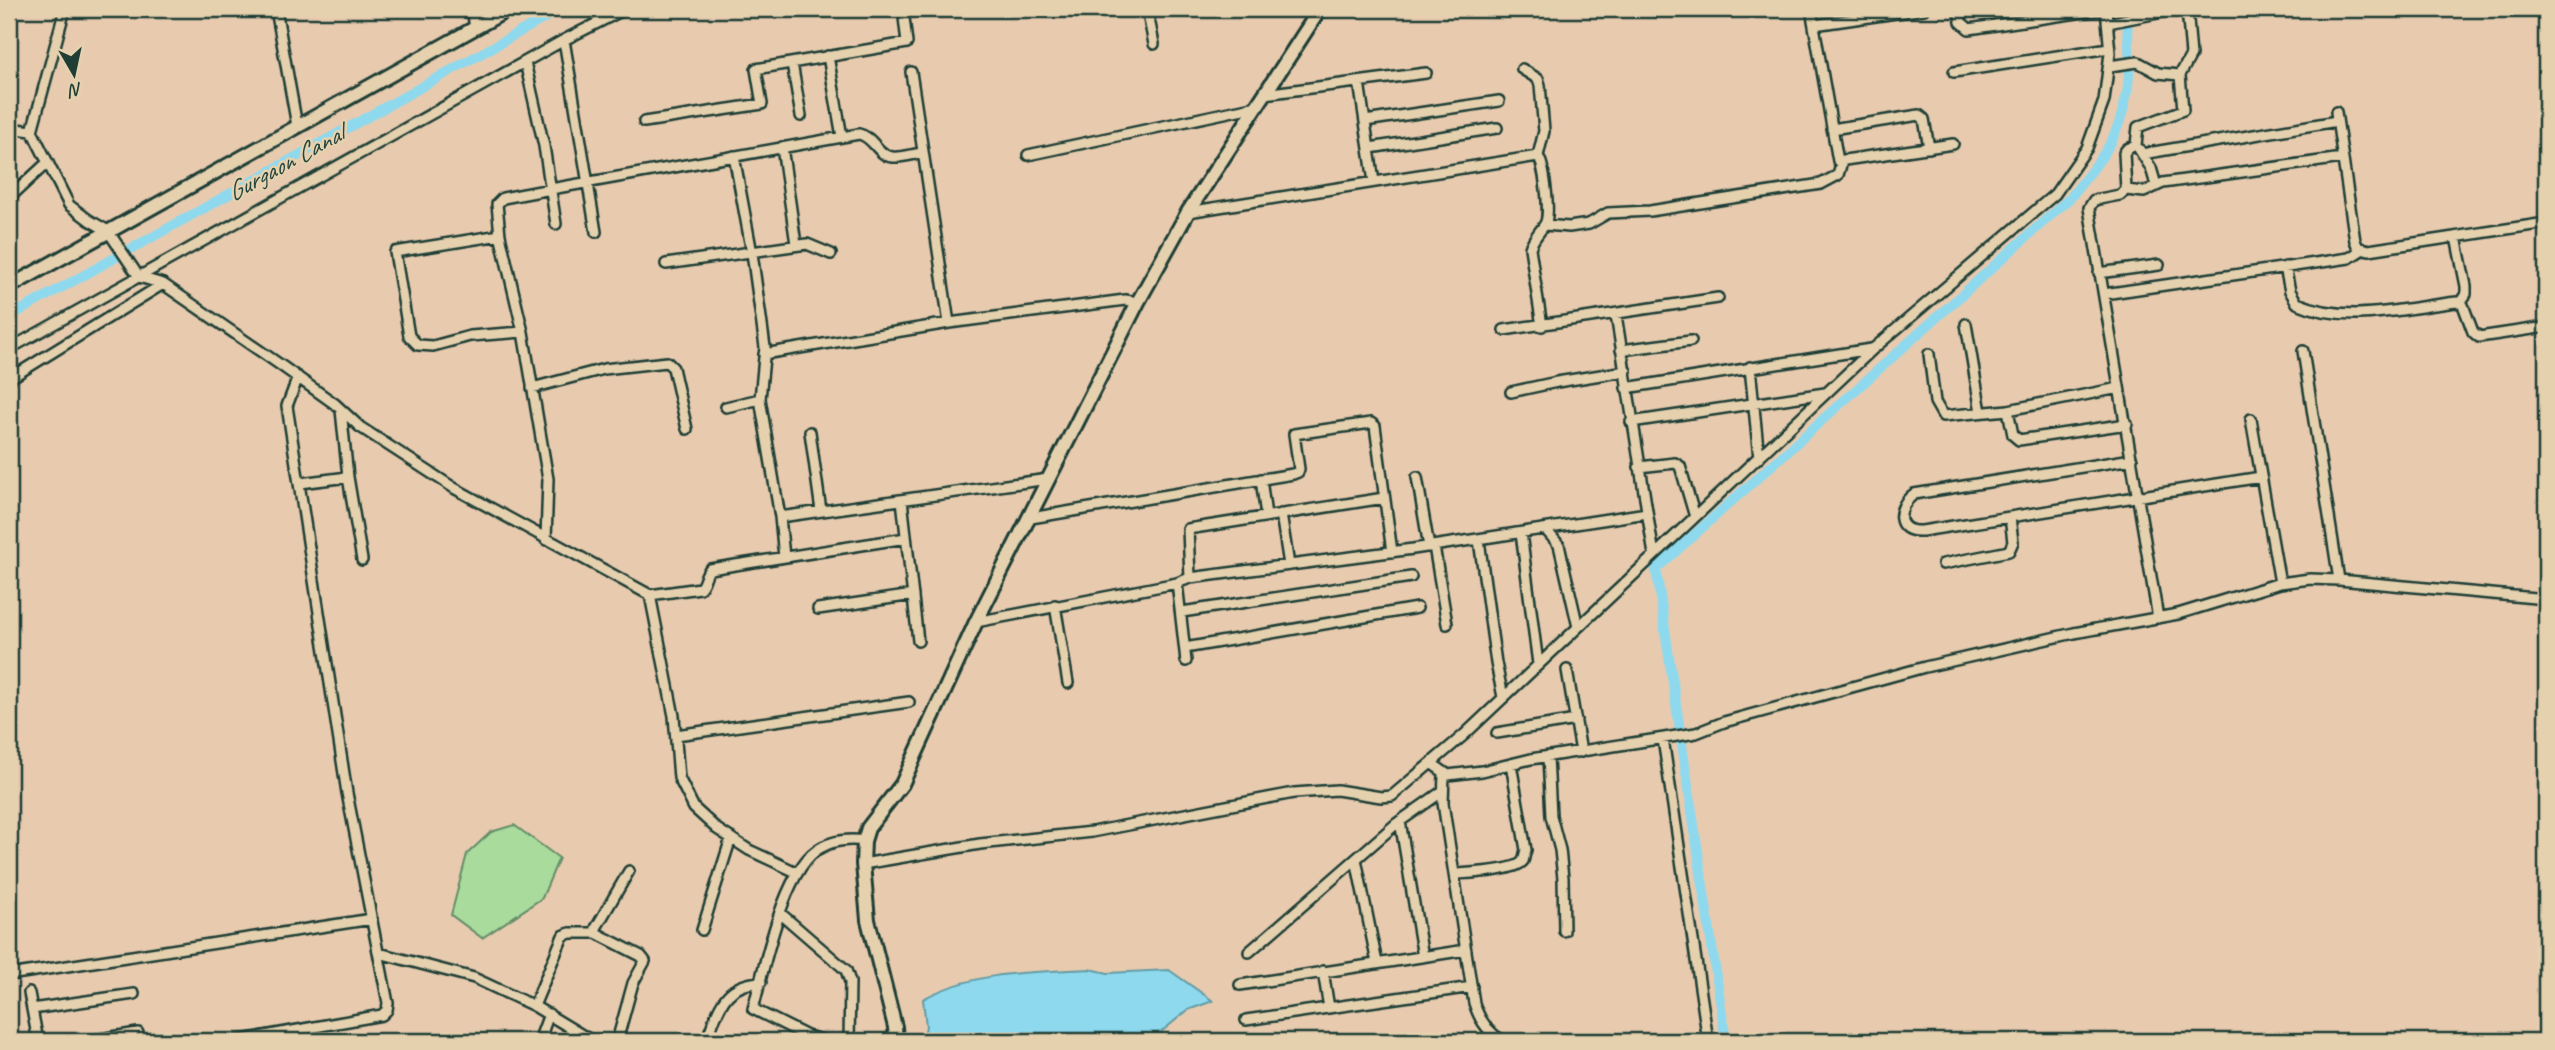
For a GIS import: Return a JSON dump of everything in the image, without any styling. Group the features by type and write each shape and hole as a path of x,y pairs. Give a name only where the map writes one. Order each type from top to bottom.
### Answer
{"street":[{"path":"65,9 32,131 69,205 108,231 139,277 163,284 298,377 360,427 454,488 650,595 700,588 710,569 906,538"},
{"path":"276,9 297,126"},
{"path":"472,9 475,27"},
{"path":"9,287 509,9"},
{"path":"9,349 564,40 625,9"},
{"path":"644,122 762,104 756,69 907,43 903,9"},
{"path":"1147,9 1154,44"},
{"path":"896,1041 895,1027 867,920 863,864 864,841 868,828 902,784 976,622 1138,302 1188,212 1320,9"},
{"path":"1811,9 1838,161 1954,144"},
{"path":"1814,25 1924,9"},
{"path":"863,864 980,844 1092,832 1294,793 1337,790 1381,797 1392,796 1438,769 1503,697 1825,393 2056,194 2078,165 2092,137 2104,101 2109,66 2106,9 1969,29 1961,22 1959,9"},
{"path":"2108,23 2178,9"},
{"path":"2156,185 2151,168 2136,145 2137,130 2140,125 2183,110 2180,75 2191,55 2188,20 2183,9"},
{"path":"564,40 596,232"},
{"path":"1954,72 2109,47"},
{"path":"828,57 842,137"},
{"path":"525,62 556,224"},
{"path":"792,63 801,116"},
{"path":"2109,66 2143,63 2158,73 2180,75"},
{"path":"1522,69 1538,79 1541,85 1544,131 1538,156 1543,165 1547,217 1530,248 1542,326"},
{"path":"911,72 949,323"},
{"path":"1028,155 1262,100 1426,73"},
{"path":"1359,82 1374,182"},
{"path":"1365,121 1499,101"},
{"path":"1832,129 1922,115 1929,148"},
{"path":"2143,154 2337,117 2355,241 2363,249"},
{"path":"9,128 32,131"},
{"path":"1370,148 1497,128"},
{"path":"546,540 548,478 523,332 500,235 497,204 503,198 859,134 868,136 884,155 894,158 922,153"},
{"path":"2126,190 2124,153 2136,145"},
{"path":"782,147 796,244"},
{"path":"734,156 752,253 765,347 760,399 784,557"},
{"path":"1188,212 1538,156"},
{"path":"2158,618 2099,272 2090,204 2094,200 2120,195 2126,190 2144,192 2156,185 2343,158"},
{"path":"9,198 48,162"},
{"path":"1545,225 1589,225 1608,214 1650,211 1821,184 1838,175 1842,162"},
{"path":"2104,294 2349,258 2363,249 2546,223"},
{"path":"500,235 395,252 409,336 418,345 433,346 470,336 523,332"},
{"path":"2286,267 2290,291 2297,303 2328,314 2358,315 2460,303 2466,294 2466,286 2456,237"},
{"path":"666,264 752,253 796,244 807,244 831,254"},
{"path":"2099,272 2159,265"},
{"path":"9,379 163,284"},
{"path":"1504,330 1718,298"},
{"path":"764,354 949,323 1125,300 1138,302"},
{"path":"2460,303 2465,308 2473,332 2479,337 2546,327"},
{"path":"1616,314 1654,555"},
{"path":"1966,324 1981,412"},
{"path":"1621,350 1691,341"},
{"path":"1626,388 1873,349"},
{"path":"2303,351 2339,580"},
{"path":"1929,354 1936,402 1940,413 1947,417 2008,410 2119,388"},
{"path":"532,388 604,369 667,362 673,368 687,429"},
{"path":"1750,367 1759,458"},
{"path":"1511,392 1626,371"},
{"path":"236,1041 287,1037 382,1015 387,1010 388,1003 347,793 287,406 298,377"},
{"path":"1631,422 1825,393"},
{"path":"726,407 760,399"},
{"path":"341,410 348,477 362,560"},
{"path":"2008,410 2013,435 2019,440 2127,424"},
{"path":"2251,419 2280,583"},
{"path":"1031,518 1298,472 1293,438 1296,433 1371,423 1375,426 1392,552"},
{"path":"810,432 821,511"},
{"path":"2132,459 1914,494 1901,513 1905,528 1914,532 2261,477"},
{"path":"1639,467 1675,463 1680,466 1695,517"},
{"path":"300,483 348,477"},
{"path":"1417,477 1447,624"},
{"path":"1261,479 1266,516"},
{"path":"780,517 1048,480"},
{"path":"1190,578 1188,529 1384,498"},
{"path":"902,500 918,641"},
{"path":"976,622 1177,583 1190,578 1431,547 1647,513"},
{"path":"1281,514 1289,565"},
{"path":"1943,564 2009,551 2014,542 2010,517"},
{"path":"1546,530 1559,545 1578,627"},
{"path":"1521,533 1538,664"},
{"path":"1479,540 1503,697"},
{"path":"1182,612 1411,577"},
{"path":"1438,769 1482,771 1548,757 1687,735 1724,722 1924,667 2064,635 2194,610 2280,583 2310,579 2339,580 2546,599"},
{"path":"1177,583 1186,661"},
{"path":"650,595 676,735 679,778 694,808 717,830 796,872"},
{"path":"818,609 913,595"},
{"path":"1055,605 1068,683"},
{"path":"1185,648 1417,608"},
{"path":"1567,670 1581,752"},
{"path":"676,735 909,702"},
{"path":"1497,733 1576,720"},
{"path":"1666,738 1708,1041"},
{"path":"1548,757 1551,816 1560,850 1563,878 1564,931"},
{"path":"1456,874 1504,869 1524,860 1526,850 1510,764"},
{"path":"1438,769 1478,1017 1503,1041"},
{"path":"1249,952 1400,821 1443,791"},
{"path":"1400,821 1423,957"},
{"path":"702,930 731,838"},
{"path":"827,1041 807,1036 753,1009 780,913 796,872 822,846 849,839 864,841"},
{"path":"1356,859 1377,963"},
{"path":"596,933 596,928 629,871"},
{"path":"780,913 846,970 850,982 849,1041"},
{"path":"9,975 372,919"},
{"path":"534,1006 563,936 570,933 596,933 641,956 645,961 633,983 617,1041"},
{"path":"1240,985 1466,950"},
{"path":"379,953 474,978 549,1014 592,1041"},
{"path":"1323,971 1329,1008"},
{"path":"706,1041 728,993 744,983 761,982"},
{"path":"1246,1020 1472,987"},
{"path":"29,993 38,1041"},
{"path":"32,1009 134,994"},
{"path":"539,1041 549,1014"},
{"path":"86,1041 138,1033"}],"green space":[{"path":"514,825 559,858 542,898 482,938 451,915 467,854 491,832"}],"water":[{"path":"1090,969 1108,973 1169,970 1213,1001 1188,1010 1150,1041 923,1041 926,1026 923,999 943,990 983,978 1026,972"}],"waterway":[{"name":"Gurgaon Canal","path":"9,317 561,9"},
{"path":"1726,1041 1656,569 2071,197 2109,146 2120,122 2130,59 2125,9"}]}
